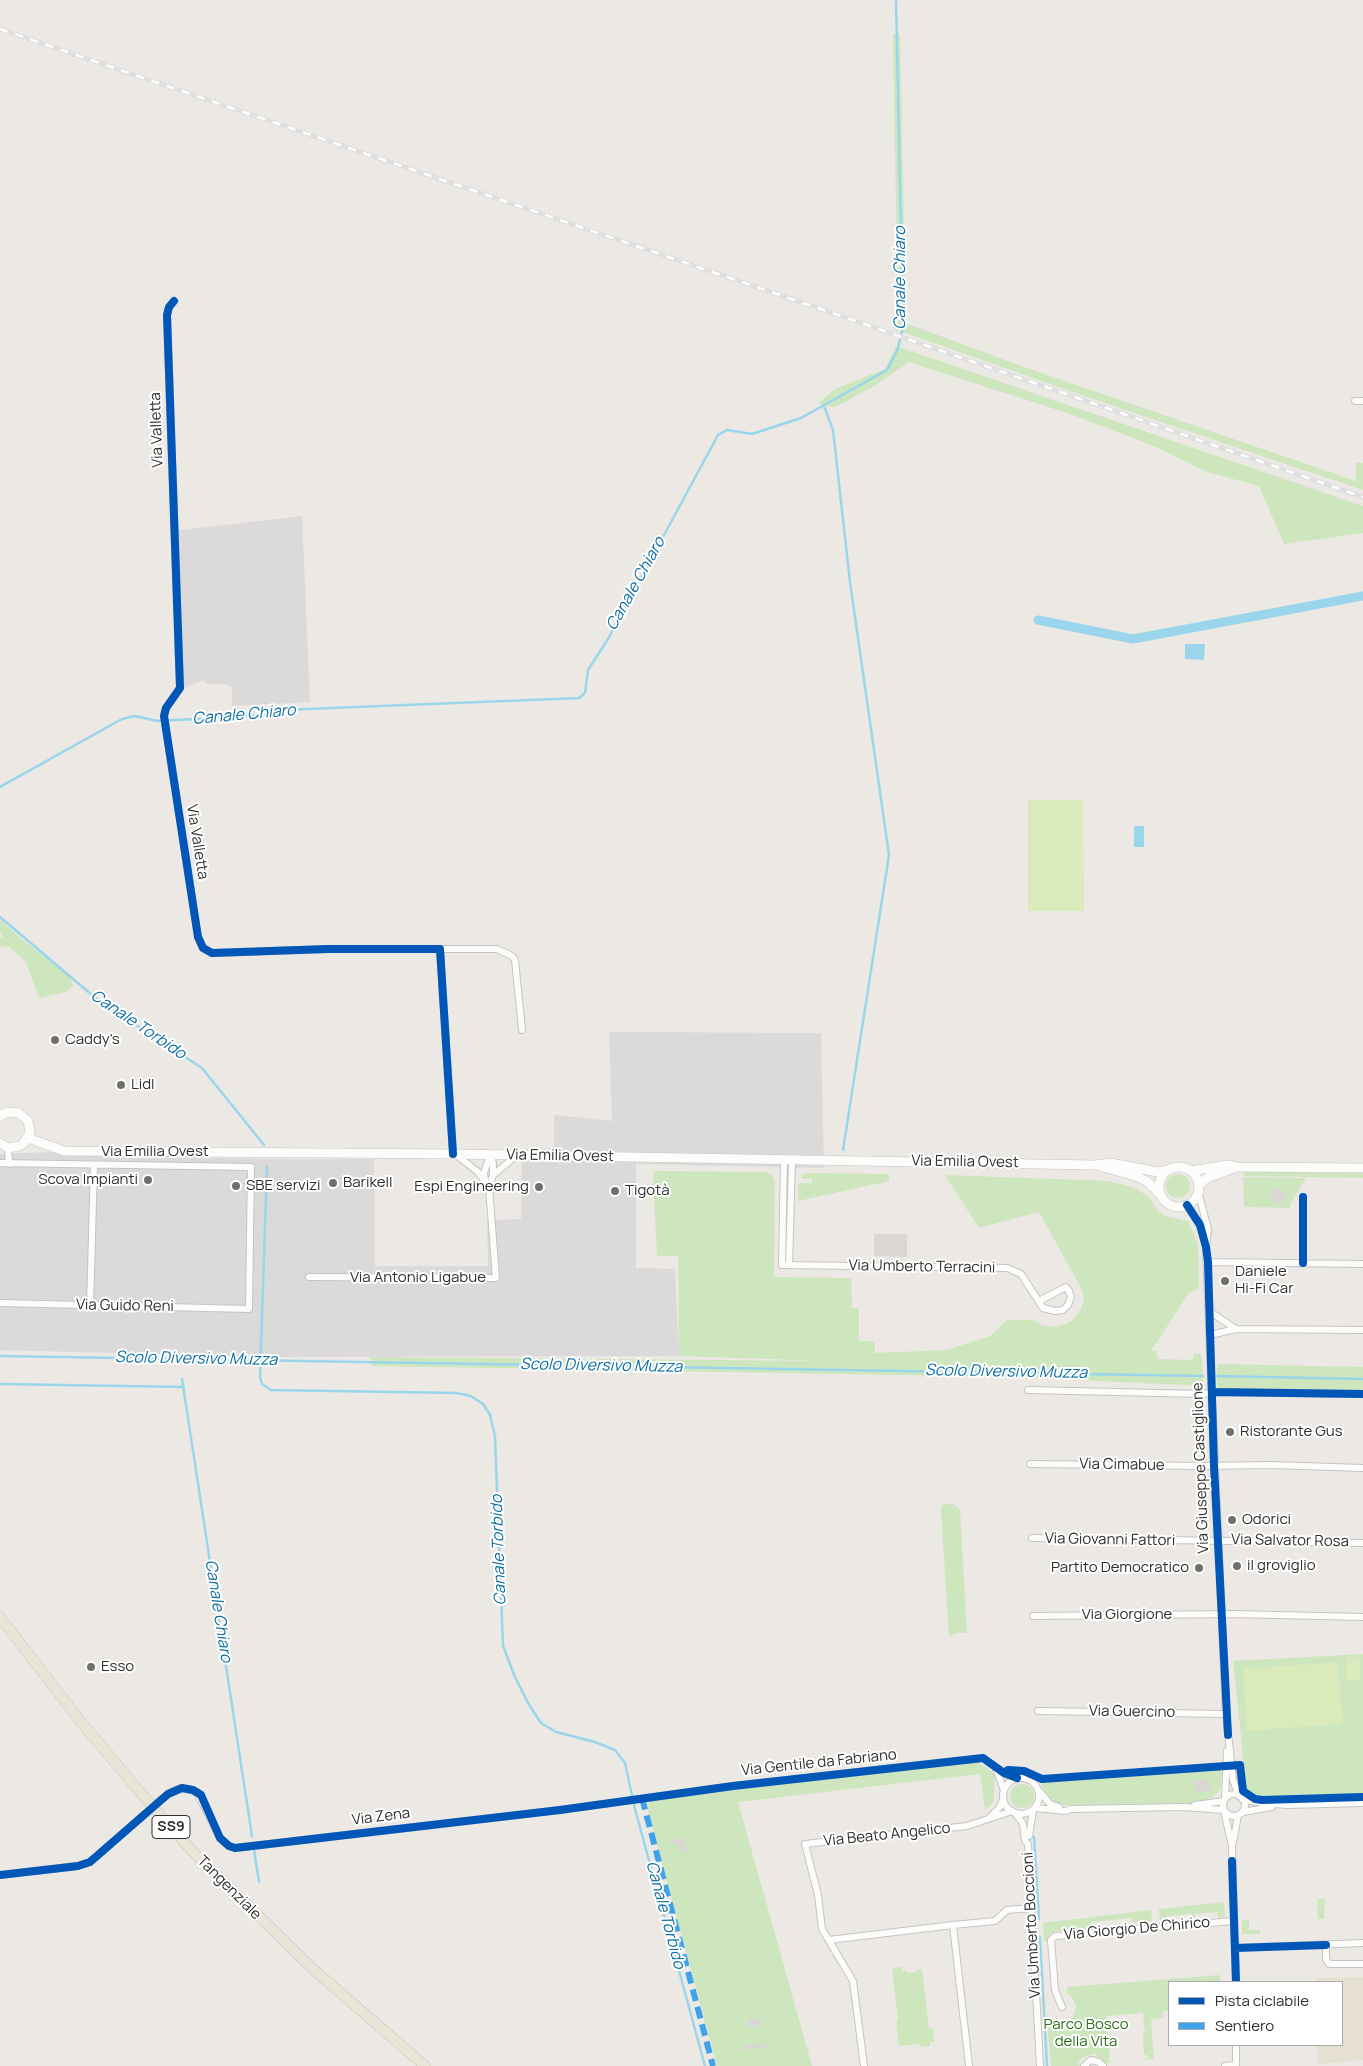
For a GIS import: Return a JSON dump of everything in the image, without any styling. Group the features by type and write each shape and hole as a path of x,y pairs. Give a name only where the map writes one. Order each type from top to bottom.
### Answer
{"main road":[{"path":"0,1115 13,1112 24,1116 30,1126 28,1138 19,1146 4,1146"},
{"name":"Via Emilia Ovest","path":"28,1138 64,1151 454,1154 1121,1164 1148,1170 1168,1170"},
{"name":"Via Emilia Ovest","path":"1095,1165 1138,1177 1148,1182 1160,1195"},
{"path":"1238,1167 1217,1173 1198,1188 1192,1202 1187,1205 1174,1207 1168,1204 1160,1195 1160,1180 1168,1170 1181,1168 1191,1171 1216,1166 1363,1168"},
{"path":"1191,1171 1195,1176 1198,1188"},
{"name":"Tangenziale","path":"0,1617 81,1722 193,1852 313,1969 425,2066"}],"street":[{"name":"Via Valletta","path":"174,301 169,307 167,315 180,688 166,708 164,719 198,937 206,952 221,954 328,949 497,949 512,956 515,960 522,1030"},
{"path":"1355,401 1363,401"},
{"path":"440,949 454,1154"},
{"path":"4,1146 9,1164"},
{"name":"Via Antonio Ligabue","path":"309,1277 496,1278 489,1187 485,1179 454,1154"},
{"path":"485,1179 484,1173 490,1155"},
{"name":"Via Antonio Ligabue","path":"489,1187 493,1175 490,1155"},
{"path":"493,1175 517,1155"},
{"name":"Via Umberto Terracini","path":"788,1160 786,1265 1007,1268 1021,1274 1039,1301"},
{"name":"Via Emilia Ovest","path":"0,1163 94,1166 251,1167 249,1309"},
{"path":"90,1306 94,1166"},
{"name":"Via Giuseppe Castiglione","path":"1198,1188 1206,1220 1214,1466 1226,1714 1233,1780 1241,1797"},
{"path":"1303,1197 1303,1263"},
{"name":"Via Giuseppe Castiglione","path":"1187,1205 1200,1225 1206,1247"},
{"path":"1208,1262 1363,1264"},
{"path":"1066,1287 1069,1291 1068,1305 1063,1310 1049,1311 1043,1308 1039,1301 1066,1287"},
{"name":"Via Guido Reni","path":"0,1303 249,1309"},
{"path":"1209,1311 1236,1330"},
{"path":"1209,1323 1226,1323"},
{"path":"1210,1335 1236,1330 1363,1330"},
{"path":"1028,1390 1203,1394 1212,1392 1363,1394"},
{"name":"Via Cimabue","path":"1030,1464 1270,1465 1363,1468"},
{"name":"Via Giovanni Fattori","path":"1032,1538 1218,1540"},
{"name":"Via Salvator Rosa","path":"1218,1540 1363,1543"},
{"name":"Via Giorgione","path":"1034,1616 1221,1614 1363,1617"},
{"name":"Via Guercino","path":"1038,1711 1226,1714"},
{"name":"Via Giuseppe Castiglione","path":"1224,1800 1228,1735"},
{"name":"Via Gentile da Fabriano","path":"642,1798 982,1758 1004,1773 1017,1778"},
{"path":"996,1768 1004,1790"},
{"path":"978,1824 1000,1807 1004,1790 1009,1782 1017,1778 1028,1779 1037,1786 1039,1792 1038,1803 1034,1809 1025,1814 1013,1812 1005,1805 1003,1799"},
{"name":"Via Zena","path":"158,1802 175,1790 182,1788 197,1792 201,1795 220,1838 229,1846 235,1848 560,1810 642,1798"},
{"path":"1039,1792 1052,1805 1070,1810"},
{"path":"1184,1807 1224,1800 1232,1794 1262,1803 1288,1805 1363,1804"},
{"path":"1232,1846 1240,1813 1245,1805 1241,1797"},
{"path":"1224,1800 1224,1811 1232,1846 1236,1981"},
{"path":"1034,1809 1064,1811 1184,1807 1224,1811 1230,1816 1288,1805"},
{"name":"Via Umberto Boccioni","path":"1034,1809 1029,1828 1030,1841 1028,1844 1040,2066"},
{"name":"Via Umberto Boccioni","path":"1013,1812 1023,1824 1025,1841 1028,1844"},
{"name":"Via Beato Angelico","path":"864,2066 853,1981 822,1929 818,1895 805,1844 978,1824 1013,1812"},
{"path":"0,1875 78,1866 90,1862 146,1813"},
{"path":"829,1940 995,1921 1007,1910 1032,1908"},
{"name":"Via Giorgio De Chirico","path":"1062,2007 1055,1990 1051,1940 1055,1936 1234,1921"},
{"path":"954,1925 969,2066"},
{"path":"1235,1948 1363,1944"},
{"path":"1326,1945 1326,1959 1329,1964 1363,1964"},
{"path":"1225,2066 1236,2065 1236,2046"},
{"path":"1084,2066 1088,2062 1095,2060 1103,2066"}],"shaded area":[{"path":"302,516 310,702 232,706 232,688 227,684 205,684 204,680 184,688 173,531"},
{"path":"609,1032 821,1033 824,1168 636,1164 636,1268 675,1269 679,1356 262,1357 0,1350 0,1154 48,1152 252,1159 374,1159 375,1266 488,1266 487,1220 521,1219 522,1150 554,1148 554,1115 612,1121"},
{"path":"1278,1189 1283,1191 1285,1196 1283,1201 1278,1203 1273,1201 1271,1196 1273,1191"},
{"path":"874,1234 907,1234 907,1257 874,1256"},
{"path":"1210,1780 1211,1791 1196,1792 1195,1781"},
{"path":"685,1838 688,1855 670,1840"},
{"path":"1363,1977 1363,2060 1318,2064 1317,2046 1343,2046 1343,1981 1316,1981 1316,1978"},
{"path":"761,2018 762,2025 747,2027 748,2019"},
{"path":"766,2043 767,2047 740,2050 742,2046"}],"green space":[{"path":"893,34 900,34 906,322 908,324 1024,367 1356,481 1356,463 1363,463 1363,490 1081,395 894,329 898,321"},
{"path":"896,346 1363,506 1363,533 1284,544 1259,486 1207,472 1156,447 1073,415 909,362 873,387 839,405 833,407 818,404 835,389 885,369"},
{"path":"1028,800 1083,800 1084,911 1028,911"},
{"path":"0,919 24,941 70,976 73,986 66,992 39,998 26,962 8,946 0,947 0,938 3,937 0,932"},
{"path":"656,1171 766,1172 771,1174 775,1181 774,1277 851,1278 852,1308 859,1308 859,1341 875,1341 875,1353 947,1350 990,1336 1007,1320 1034,1320 1042,1325 1055,1327 1066,1324 1075,1318 1081,1309 1084,1298 1080,1286 1039,1212 979,1228 945,1175 1109,1181 1135,1188 1149,1197 1158,1211 1168,1217 1188,1221 1198,1244 1199,1288 1189,1293 1151,1351 1157,1351 1157,1359 1193,1360 1194,1354 1200,1354 1202,1356 1203,1386 1016,1377 372,1366 371,1357 826,1361 679,1356 678,1256 657,1256 653,1173"},
{"path":"1244,1171 1363,1173 1363,1178 1244,1176"},
{"path":"808,1173 889,1174 889,1181 798,1201 798,1183 812,1183 812,1178 801,1179 802,1175"},
{"path":"1178,1174 1183,1175 1189,1181 1189,1191 1183,1197 1178,1198 1173,1197 1167,1191 1166,1186 1167,1181 1173,1175"},
{"path":"1243,1177 1306,1178 1290,1204 1290,1208 1244,1207"},
{"path":"1217,1364 1363,1367 1363,1392 1221,1389 1217,1387"},
{"path":"953,1503 960,1510 967,1633 957,1633 949,1637 941,1511 942,1505"},
{"path":"1363,1654 1363,1796 1261,1798 1246,1791 1243,1787 1242,1745 1233,1661"},
{"path":"1347,1657 1360,1657 1360,1681 1347,1680"},
{"path":"1338,1662 1342,1724 1247,1731 1243,1669"},
{"path":"974,1761 997,1776 994,1779 994,1799 992,1804 985,1810 980,1774 738,1802 812,2066 717,2066 649,1815 649,1802 654,1798"},
{"path":"1222,1768 1221,1786 1218,1792 1210,1800 1200,1803 1065,1805 1051,1801 1046,1797 1041,1783"},
{"path":"1022,1784 1030,1788 1034,1796 1030,1804 1022,1808 1014,1804 1010,1796 1014,1788"},
{"path":"1317,1899 1325,1899 1324,1919 1318,1919"},
{"path":"1224,1902 1225,1917 1218,1918 1217,1912 1195,1914 1195,1920 1192,1920 1191,1914 1167,1916 1167,1922 1160,1920 1159,1909"},
{"path":"1151,1910 1152,1921 1150,1923 1149,1921 1132,1922 1131,1918 1091,1922 1092,1928 1055,1931 1050,1934 1047,1941 1044,1941 1043,1923"},
{"path":"1242,1920 1249,1920 1249,1930 1260,1930 1260,1934 1242,1934"},
{"path":"902,1967 902,1971 907,1973 917,1972 916,1970 922,1969 929,2029 933,2028 934,2042 930,2042 930,2046 920,2047 919,2044 899,2046 892,1968"},
{"name":"Parco Bosco della Vita","path":"1220,1975 1220,1981 1168,1981 1168,2011 1163,2011 1163,2018 1151,2019 1154,2059 1144,2060 1148,2058 1147,2055 1144,2055 1143,2013 1107,2016 1110,2063 1105,2063 1096,2058 1097,2054 1093,2054 1081,2058 1078,2062 1079,2066 1051,2066 1046,2012 1048,2018 1056,2023 1066,2023 1073,2017 1076,2006 1072,1997 1067,1994 1067,1987"}],"water":[{"path":"1185,644 1205,644 1204,660 1185,659"},
{"path":"1134,826 1144,826 1144,847 1134,847"}],"waterway":[{"name":"Canale Chiaro","path":"0,787 122,719 135,716 157,721 268,715 282,710 579,698 585,693 588,670 608,639 718,435 727,430 752,434 801,418 887,370 897,351 903,328 896,0"},
{"path":"824,406 833,430 850,582 889,855 843,1150"},
{"path":"1038,620 1133,639 1363,596"},
{"name":"Canale Torbido","path":"0,917 99,1001 202,1068 264,1145"},
{"name":"Canale Torbido","path":"267,1167 260,1377 262,1384 271,1390 456,1393 471,1396 483,1404 490,1415 495,1436 503,1646 515,1677 541,1723 556,1732 595,1742 615,1750 625,1763 635,1809 705,2066"},
{"name":"Scolo Diversivo Muzza","path":"0,1356 1203,1376"},
{"name":"Scolo Diversivo Muzza","path":"1216,1376 1363,1379"},
{"name":"Canale Chiaro","path":"182,1379 252,1836"},
{"name":"Canale Chiaro","path":"0,1384 184,1387"},
{"path":"1034,1837 1039,1919"},
{"name":"Canale Chiaro","path":"254,1849 259,1882"},
{"path":"1040,1937 1047,2066"}],"railway":[{"path":"0,29 818,308 1363,497"}],"marked path":[{"path":"642,1798 713,2066"}],"cycle path":[{"path":"174,301 169,307 167,315 180,688 166,708 164,716 198,937 203,948 212,953 328,949 440,949 453,1154"},
{"path":"1303,1197 1303,1263"},
{"path":"1187,1205 1200,1225 1208,1262 1214,1466 1228,1735"},
{"path":"1212,1392 1363,1394"},
{"path":"0,1875 78,1866 90,1862 168,1794 182,1788 193,1790 201,1795 220,1838 229,1846 235,1848 560,1810 733,1786 983,1758 1004,1773 1017,1778"},
{"path":"1005,1772 1008,1770 1024,1771 1042,1779 1240,1765 1243,1791 1255,1799 1363,1797"},
{"path":"1232,1861 1236,1981"},
{"path":"1235,1948 1326,1945"}],"place":[{"name":"Caddy's","path":"55,1040"},
{"name":"Lidl","path":"121,1085"},
{"name":"Scova Impianti","path":"148,1180"},
{"name":"Barikell","path":"333,1183"},
{"name":"SBE servizi","path":"236,1186"},
{"name":"Espi Engineering","path":"539,1187"},
{"name":"Tigotà","path":"615,1191"},
{"name":"Daniele Hi-Fi Car","path":"1225,1281"},
{"name":"Ristorante Gus","path":"1230,1432"},
{"name":"Odorici","path":"1232,1520"},
{"name":"il groviglio","path":"1237,1566"},
{"name":"Partito Democratico","path":"1199,1568"},
{"name":"Esso","path":"91,1667"}]}
